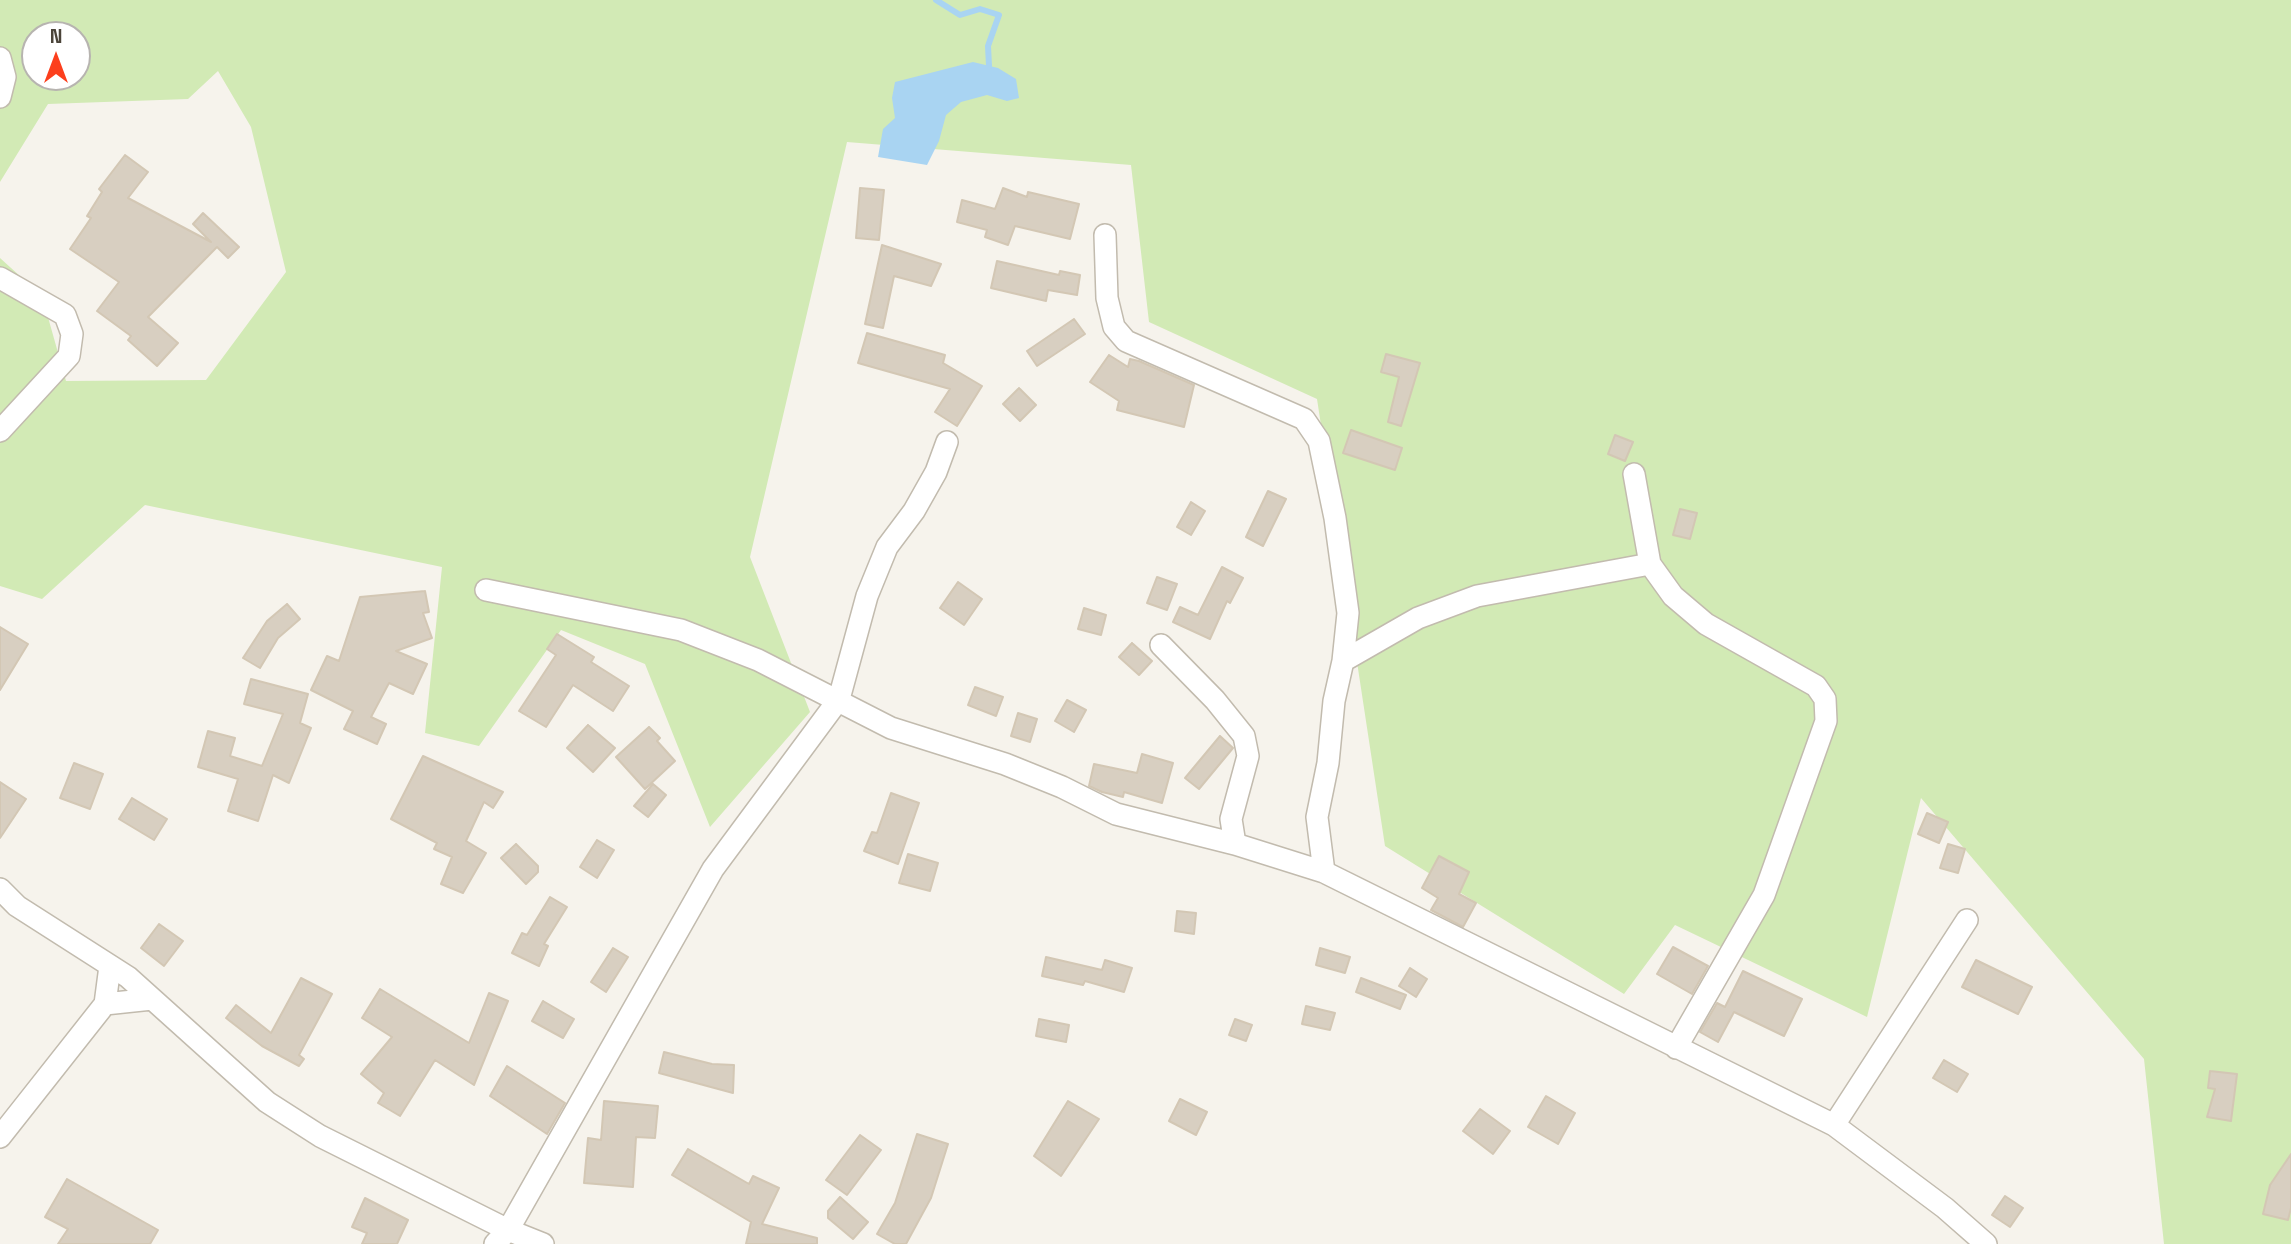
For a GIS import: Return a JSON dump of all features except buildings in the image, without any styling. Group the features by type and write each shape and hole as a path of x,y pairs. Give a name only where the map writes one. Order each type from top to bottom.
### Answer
{"street":[{"path":"0,58 5,77 0,97"},
{"path":"1105,235 1107,298 1114,327 1126,341 1304,419 1319,441 1335,518 1348,613 1343,661 1334,701 1328,763 1317,817 1324,872"},
{"path":"0,278 65,315 72,334 69,356 0,431"},
{"path":"502,1237 713,869 839,699 867,596 887,547 914,511 936,472 947,442"},
{"path":"1634,474 1650,564 1673,596 1706,624 1816,686 1825,699 1826,721 1763,895 1676,1048"},
{"path":"1343,661 1418,618 1477,596 1650,564"},
{"path":"486,590 681,630 758,660 839,699 891,728 1004,764 1062,787 1116,814 1235,844 1324,872 1833,1125 1945,1208 1986,1244"},
{"path":"1161,645 1215,700 1244,736 1248,756 1231,819 1235,844"},
{"path":"0,889 17,906 110,965 268,1102 320,1136 502,1237 543,1244"},
{"path":"1833,1125 1966,920"},
{"path":"0,1137 105,1004 110,965"},
{"path":"105,1004 152,999"}],"green space":[{"path":"0,0 2291,0 2291,1244 2164,1244 2144,1059 1921,798 1867,1017 1675,925 1624,994 1385,846 1317,399 1149,322 1131,165 847,142 750,557 810,712 710,827 645,664 561,630 479,746 425,733 442,567 145,505 42,599 0,586 0,258 42,296 66,381 206,380 286,272 251,127 218,71 188,99 48,104 0,182"}],"water":[{"path":"973,62 998,68 1016,79 1019,98 1007,101 987,95 961,102 946,115 939,141 927,165 878,157 883,129 895,118 892,98 895,82"}],"waterway":[{"path":"936,0 960,15 980,9 999,15 988,46 989,66"}]}
